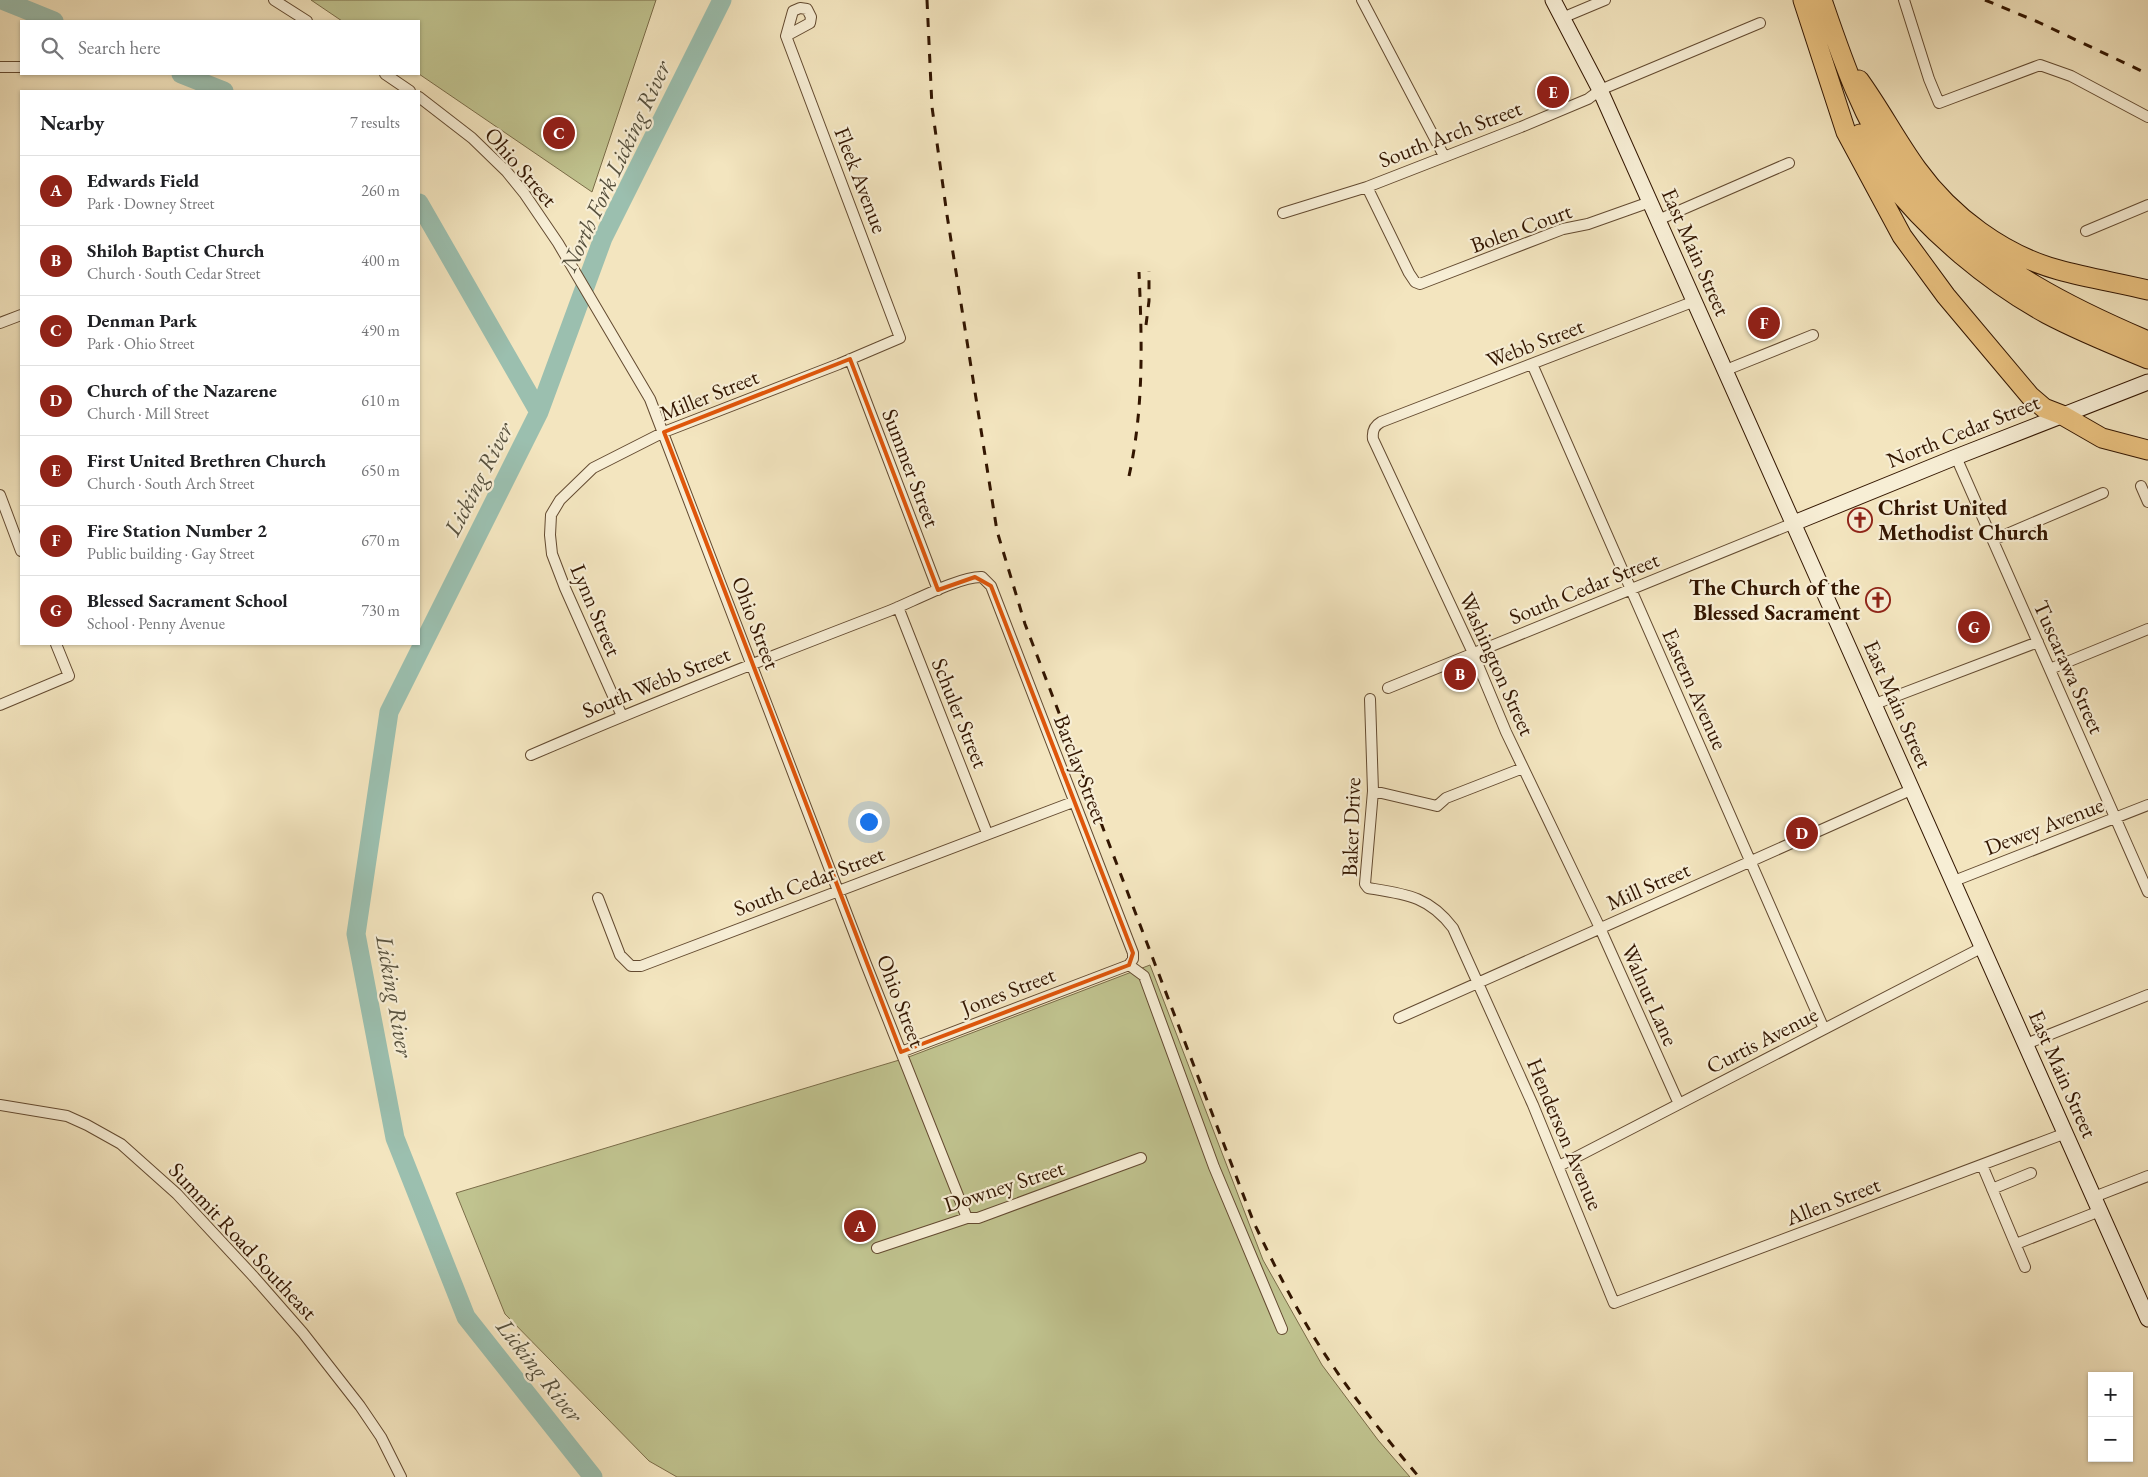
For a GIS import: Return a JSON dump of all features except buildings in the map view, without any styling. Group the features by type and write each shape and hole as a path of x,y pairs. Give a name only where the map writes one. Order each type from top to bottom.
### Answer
{"highway":[{"path":"1803,0 1846,132 1902,236 1946,296 2030,396 2044,408 2062,415 2102,438 2148,450"},
{"path":"1822,0 1854,88 1882,144 1898,170 1941,216 1967,240 2026,282 2146,340"},
{"path":"1839,50 1918,171 1946,204 1967,223 2014,252 2040,263 2059,270 2148,290"},
{"path":"1835,95 1888,178 1942,238 2016,295 2048,314 2148,359"}],"main road":[{"name":"East Main Street","path":"1552,0 1600,90 2148,1319"},
{"name":"North Cedar Street","path":"1794,523 2148,382"}],"street":[{"path":"274,0 305,20"},
{"path":"1362,0 1444,156"},
{"path":"1562,18 1605,0"},
{"path":"1904,0 1931,85 1939,103 2040,65 2071,76 2148,117"},
{"name":"South Arch Street","path":"1283,213 1367,187 1518,128 1588,99 1600,90 1760,23"},
{"name":"Fleek Avenue","path":"786,36 900,338"},
{"path":"0,67 20,67"},
{"path":"386,75 409,90"},
{"name":"Ohio Street","path":"420,98 472,138 497,161 534,206 558,243 650,400 664,432 900,1052 967,1218"},
{"path":"1658,220 1789,163"},
{"name":"Bolen Court","path":"1367,187 1409,273 1417,284 1424,284 1563,229 1588,224 1650,202"},
{"path":"2086,231 2148,205"},
{"name":"Webb Street","path":"1389,419 1695,301"},
{"path":"0,323 20,315"},
{"path":"1726,370 1814,334"},
{"name":"Miller Street","path":"552,515 560,500 593,468 664,432 900,338"},
{"name":"Summer Street","path":"850,359 938,590"},
{"name":"Eastern Avenue","path":"1532,364 1824,1030"},
{"name":"Washington Street","path":"1389,419 1376,426 1373,431 1374,439 1473,653 1523,768 1600,928"},
{"name":"Tuscarawa Street","path":"1956,457 2148,892"},
{"path":"2141,486 2148,502"},
{"path":"1993,540 2103,493"},
{"path":"0,495 20,548"},
{"name":"Lynn Street","path":"552,515 550,535 552,554 565,588 622,716"},
{"name":"South Cedar Street","path":"1388,688 1794,523"},
{"name":"South Webb Street","path":"531,755 752,663 898,608 938,590 975,577 982,578 990,586"},
{"name":"Barclay Street","path":"990,586 1133,952 1133,960 1129,965"},
{"name":"Schuler Street","path":"898,608 987,833"},
{"path":"2050,669 2148,630"},
{"path":"1875,704 2038,642"},
{"path":"0,705 69,676 56,645"},
{"name":"Baker Drive","path":"1370,699 1373,791 1365,884 1368,888 1411,896 1432,906 1453,928 1477,983"},
{"path":"1373,791 1437,806 1446,798 1523,768"},
{"name":"Mill Street","path":"1399,1018 1912,789"},
{"name":"South Cedar Street","path":"598,898 620,955 632,966 641,966 987,833 1073,802"},
{"name":"Dewey Avenue","path":"1954,881 2148,805"},
{"name":"Walnut Lane","path":"1600,928 1679,1104"},
{"name":"Curtis Avenue","path":"1559,1166 1983,947"},
{"path":"1129,965 1144,976 1214,1167 1282,1329"},
{"name":"Jones Street","path":"900,1052 1129,965"},
{"name":"Henderson Avenue","path":"1477,983 1534,1105 1614,1303"},
{"path":"2026,1044 2148,995"},
{"name":"Summit Road Southeast","path":"0,1105 67,1116 87,1125 121,1144 177,1194 303,1333 364,1412 381,1437 401,1477"},
{"name":"Allen Street","path":"1614,1303 2066,1134"},
{"name":"Downey Street","path":"877,1248 967,1218 978,1218 1141,1158"},
{"path":"1982,1165 2025,1267"},
{"path":"1992,1189 2031,1173"},
{"path":"2016,1244 2097,1204 2148,1176"}],"highlighted area":[{"path":"850,359 938,590 975,577 991,586 1133,953 1129,965 901,1052 664,432"}],"green space":[{"path":"311,0 656,0 592,192 420,75 420,20 341,20"},
{"path":"1150,965 1263,1260 1322,1365 1378,1440 1410,1477 677,1477 649,1461 505,1314 456,1193 906,1058"}],"waterway":[{"path":"2,0 52,20"},
{"name":"Licking River","path":"593,1477 466,1317 395,1138 356,934 389,712 539,412 603,238 722,0"},
{"path":"184,75 221,90"},
{"path":"420,205 539,412"}],"railway":[{"path":"927,0 932,107 947,215 997,531 1025,624 1254,1223 1272,1261 1323,1352 1365,1411 1419,1477"},
{"path":"1985,0 2038,22 2148,74"},
{"path":"1146,325 1149,301 1149,271"},
{"path":"1129,476 1140,400 1141,323 1139,272"}],"place":[{"name":"First United Brethren Church","path":"1553,92"},
{"name":"Denman Park","path":"559,133"},
{"name":"Fire Station Number 2","path":"1764,323"},
{"name":"Christ United Methodist Church","path":"1860,520"},
{"name":"The Church of the Blessed Sacrament","path":"1878,600"},
{"name":"Blessed Sacrament School","path":"1974,627"},
{"name":"Shiloh Baptist Church","path":"1460,674"},
{"name":"Church of the Nazarene","path":"1802,833"},
{"name":"Edwards Field","path":"860,1226"}],"water label":[{"name":"North Fork Licking River","path":"615,166"}]}
